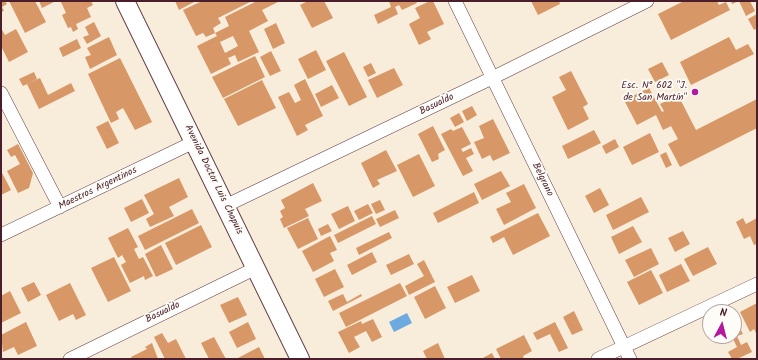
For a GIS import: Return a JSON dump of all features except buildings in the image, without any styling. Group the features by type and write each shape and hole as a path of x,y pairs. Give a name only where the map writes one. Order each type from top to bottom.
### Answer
{"main road":[{"name":"Avenida Doctor Luis Chapuis","path":"125,1 300,359"}],"street":[{"name":"Belgrano","path":"455,1 630,359"},
{"name":"Basualdo","path":"225,206 492,78 647,1"},
{"path":"1,93 60,207"},
{"name":"Maestros Argentinos","path":"1,235 194,142"},
{"name":"Basualdo","path":"70,359 256,268"},
{"path":"598,359 757,284"}],"water":[{"path":"407,313 412,323 394,332 389,322"}],"place":[{"name":"Esc. N° 602 \"J. de San Martín\"","path":"695,92"}]}
